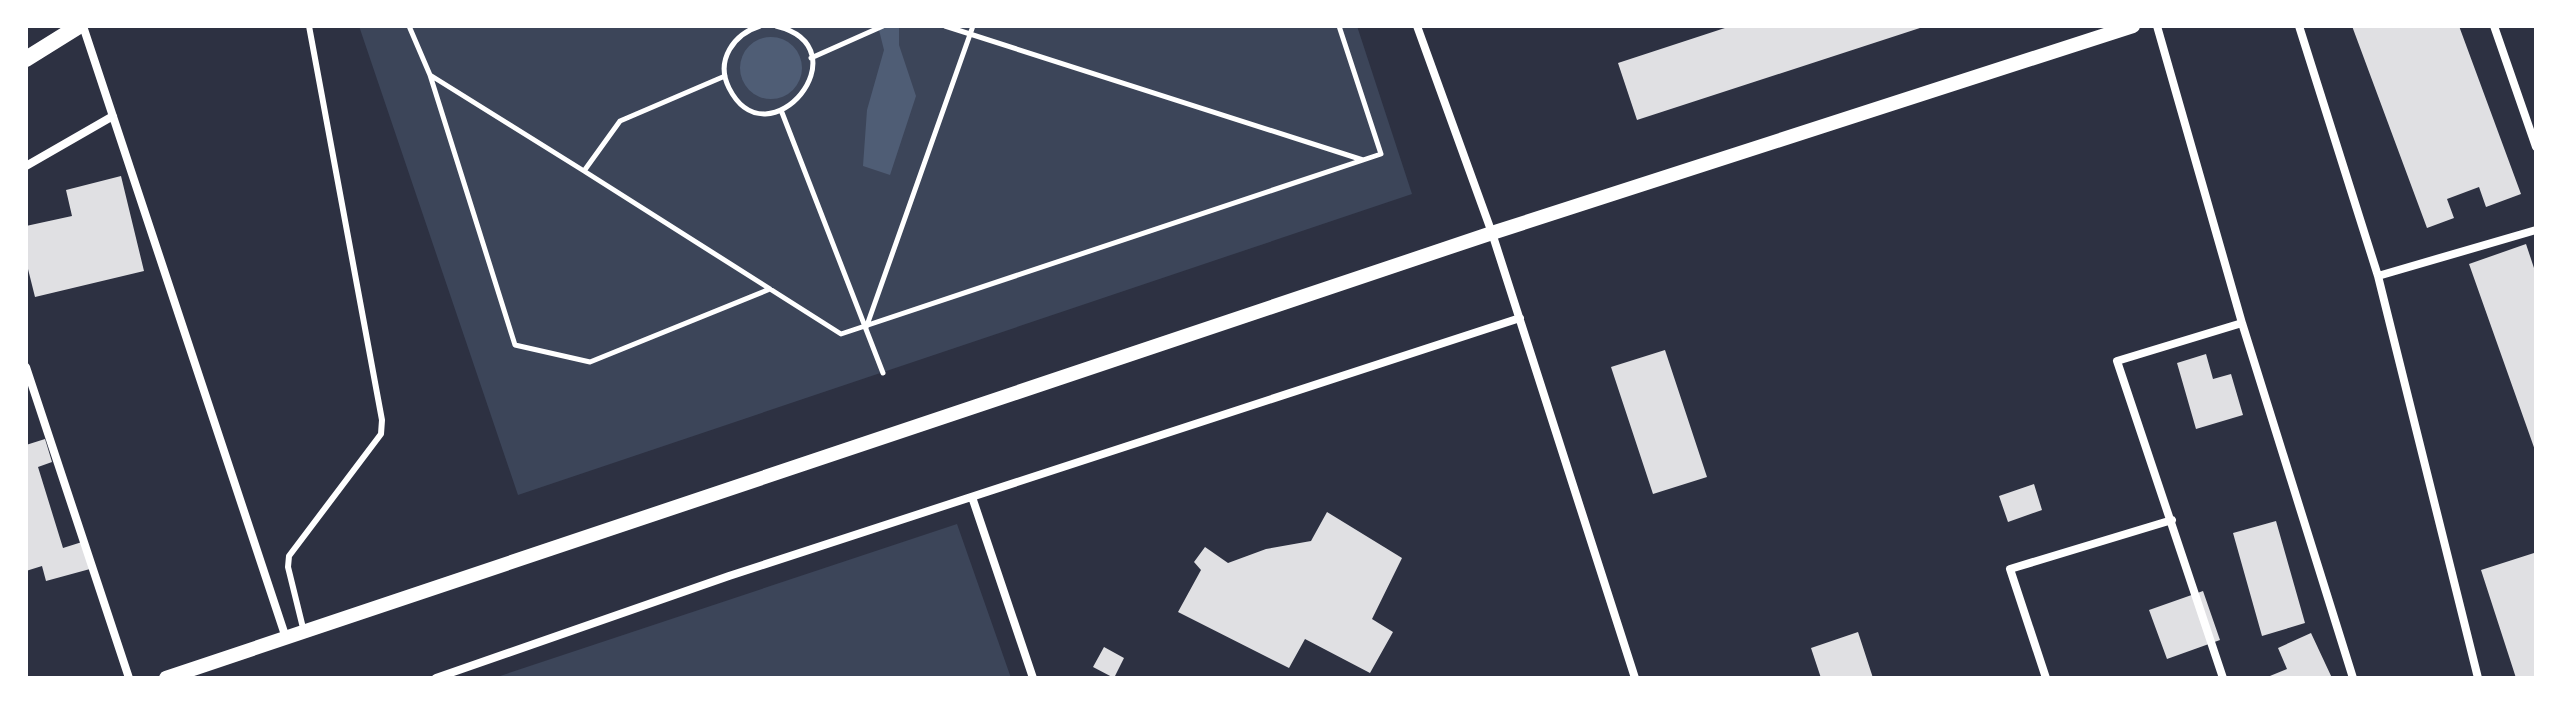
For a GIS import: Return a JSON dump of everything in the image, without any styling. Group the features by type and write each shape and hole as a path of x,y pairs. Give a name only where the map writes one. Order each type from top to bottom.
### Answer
{"main road":[{"path":"26,59 81,26"}],"street":[{"path":"81,26 286,638"},
{"path":"1417,26 1492,233 1635,678"},
{"path":"166,678 1492,233 2133,26"},
{"path":"2157,26 2242,323 2353,678"},
{"path":"2299,26 2378,276 2478,678"},
{"path":"2494,26 2536,147"},
{"path":"26,166 113,116"},
{"path":"2378,276 2536,230"},
{"path":"436,678 972,497 1520,318"},
{"path":"2223,678 2117,361 2242,323"},
{"path":"26,367 129,678"},
{"path":"972,497 1033,678"},
{"path":"2046,678 2010,569 2172,520"}],"lane":[{"path":"304,632 288,567 289,556 381,434 382,420 309,26"}],"path":[{"path":"409,26 430,75 515,345 590,362 770,289"},
{"path":"760,26 748,28 732,44 725,64 725,76 729,88 745,106 769,112 781,110 803,95 810,84 811,58 797,36 776,26"},
{"path":"811,58 883,26"},
{"path":"945,26 1364,160"},
{"path":"866,329 973,26"},
{"path":"430,75 841,334 866,329 1381,154 1339,26"},
{"path":"584,171 620,121 725,76"},
{"path":"781,110 883,373"}],"shaded area":[{"path":"359,26 1357,26 1412,194 518,495"},
{"path":"878,26 899,26 899,45 916,96 890,175 863,166 867,110 884,50"},
{"path":"771,37 783,39 793,46 800,56 800,80 793,90 783,97 771,99 759,97 749,90 742,80 740,68 742,56 749,46 759,39"},
{"path":"957,524 1011,678 494,678"}],"building":[{"path":"1731,26 1923,27 1637,120 1618,63"},
{"path":"2352,26 2459,26 2521,194 2486,207 2479,187 2447,199 2454,218 2427,228"},
{"path":"121,176 144,271 35,297 26,261 26,226 72,216 66,190"},
{"path":"2526,244 2536,274 2536,453 2469,264"},
{"path":"1665,350 1707,477 1653,494 1611,367"},
{"path":"2206,354 2213,379 2231,374 2243,415 2196,429 2177,363"},
{"path":"45,439 52,462 38,467 63,548 82,542 90,569 46,581 42,566 26,571 26,445"},
{"path":"2034,484 2042,510 2008,522 1999,496"},
{"path":"1327,512 1402,558 1372,619 1393,632 1370,673 1305,639 1289,668 1178,612 1201,570 1194,562 1205,547 1228,563 1266,549 1311,541"},
{"path":"2276,521 2305,623 2262,636 2233,533"},
{"path":"2534,553 2536,678 2516,678 2481,570"},
{"path":"2203,591 2220,640 2167,659 2149,610"},
{"path":"1858,632 1873,678 1821,678 1811,648"},
{"path":"2311,633 2332,678 2265,678 2287,669 2278,648"},
{"path":"1104,647 1124,658 1114,678 1093,667"}]}
